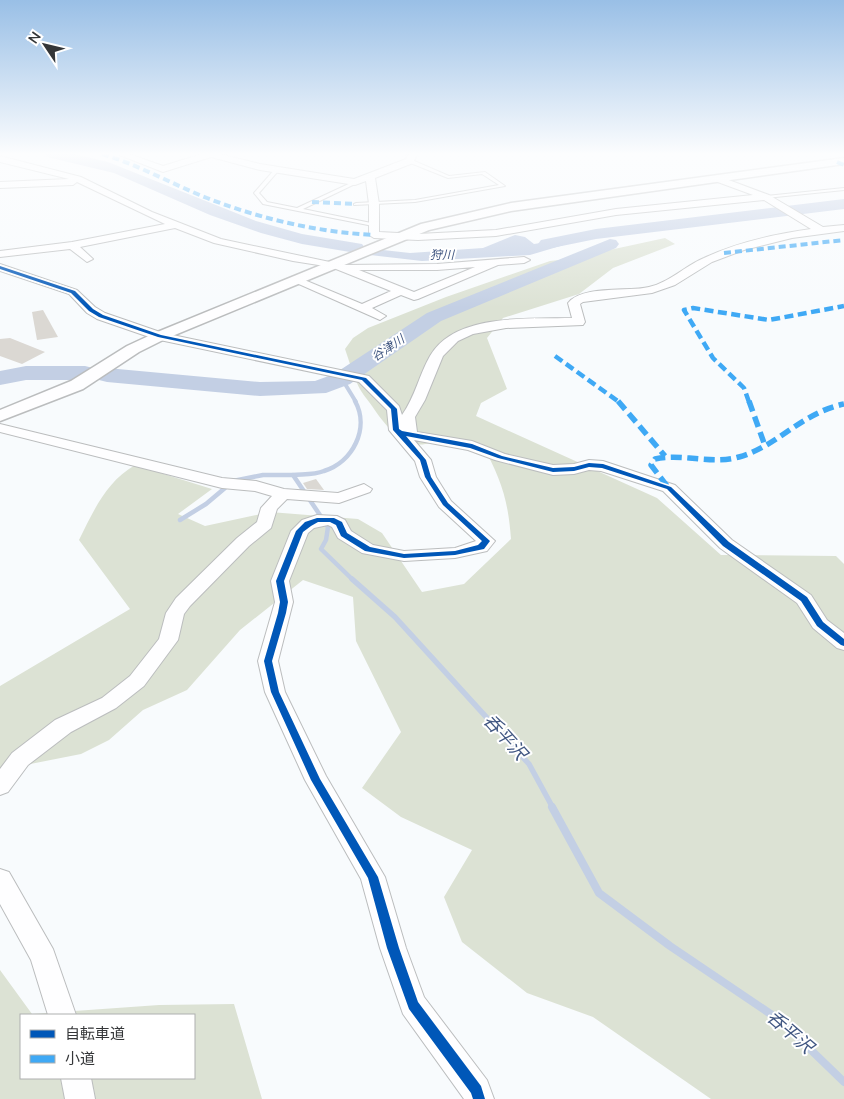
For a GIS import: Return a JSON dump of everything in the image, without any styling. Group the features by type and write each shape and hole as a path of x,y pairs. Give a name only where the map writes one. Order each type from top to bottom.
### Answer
{"street":[{"path":"133,205 175,225 234,245 338,266 414,296 493,264"},
{"path":"374,205 374,235 396,237 450,236 496,232 616,212 695,205"},
{"path":"0,416 77,385 133,349 160,336 338,266 396,237 452,220 524,205"},
{"path":"780,205 821,230"},
{"path":"0,254 72,245 175,225"},
{"path":"479,1099 477,1090 413,1006 393,948 374,877 316,780 275,692 268,661 284,602 280,581 300,531 308,524 317,520 331,520 339,524 344,534 368,549 404,556 455,553 481,547 486,541 445,504 428,477 423,460 405,434 408,417 419,404 435,360 443,347 454,338 474,330 498,325 579,322 574,303 579,299 654,289 724,253 773,238 844,228"},
{"path":"72,245 87,259"},
{"path":"338,266 429,267 493,264 524,260"},
{"path":"0,268 73,292 90,310 101,316 160,336 364,379 394,409 396,430 405,434 425,436 472,446 500,457 554,470 574,469 589,465 603,466 669,488 726,544 804,600 820,624 844,643"},
{"path":"298,281 380,316"},
{"path":"362,308 400,291"},
{"path":"0,428 222,483 256,486 282,494 339,498 364,489"},
{"path":"0,786 20,759 63,726 109,703 138,681 168,640 175,613 183,602 213,574 242,542 264,524 269,508 282,494"},
{"path":"0,880 44,958 45,968 62,1014"},
{"path":"76,1079 80,1099"}],"lane":[{"path":"278,205 373,224"},
{"path":"298,209 306,205"}],"shaded area":[{"path":"665,238 675,244 613,268 579,294 503,318 487,338 507,389 481,403 476,416 657,498 721,555 836,556 844,564 844,1099 711,1099 593,1017 527,993 462,942 444,897 472,850 401,817 362,788 401,732 356,641 353,597 303,580 240,630 187,690 143,710 109,740 81,754 0,770 0,686 130,609 79,540 108,488 125,472 135,465 212,489 178,514 205,526 270,512 358,519 382,533 422,592 464,584 511,539 506,501 489,456 482,444 443,436 421,445 411,443 393,433 358,386 345,349 353,338 368,328 446,297 550,261 568,259"},
{"path":"0,970 32,1014 159,1005 234,1004 262,1099 0,1099"}],"water":[{"path":"604,233 530,255 422,261 370,255 311,242 410,253 483,248 515,235 525,237 534,244"}],"building":[{"path":"43,310 58,337 37,340 32,312"},
{"path":"10,338 45,352 22,364 0,356 0,339"},
{"path":"316,479 324,490 307,489 303,483"}],"waterway":[{"name":"狩川","path":"200,205 267,230 302,239 356,248"},
{"name":"狩川","path":"547,244 596,234 833,205"},
{"name":"谷津川","path":"107,375 260,389 318,388 342,379 434,317 610,244"},
{"name":"谷津川","path":"0,378 26,373 85,373"},
{"name":"呑平沢","path":"342,379 356,402"},
{"name":"呑平沢","path":"293,475 324,471 334,467 351,452 356,443 361,422 355,401"},
{"path":"233,481 263,475 293,475"},
{"name":"呑平沢","path":"293,475 328,527 326,540 321,549 353,580"},
{"path":"180,520 206,504 225,488"},
{"name":"呑平沢","path":"352,579 395,617 529,764 553,808"},
{"name":"呑平沢","path":"552,807 599,893 670,946 781,1021 844,1082"}],"marked path":[{"path":"228,205 289,224 352,234 374,235"},
{"path":"724,253 844,240"},
{"path":"764,443 744,388 713,358 684,310 693,308 769,320 844,306"},
{"path":"555,356 619,402 665,456"},
{"path":"667,486 651,465 655,459 676,456 718,460 739,457 753,451 815,413 829,407 844,404"}],"cycle path":[{"path":"0,267 73,292 91,310 101,316 160,336 364,379 394,409 396,430 400,433 472,446 500,457 553,470 574,469 589,465 603,466 669,488 726,544 804,599 820,624 844,643"},
{"path":"400,433 423,460 428,477 445,504 486,541 481,547 455,553 404,556 368,549 344,534 339,524 331,520 317,520 308,524 300,531 280,581 284,602 268,661 275,692 316,780 373,877 393,948 413,1005 477,1090 479,1099"}]}
